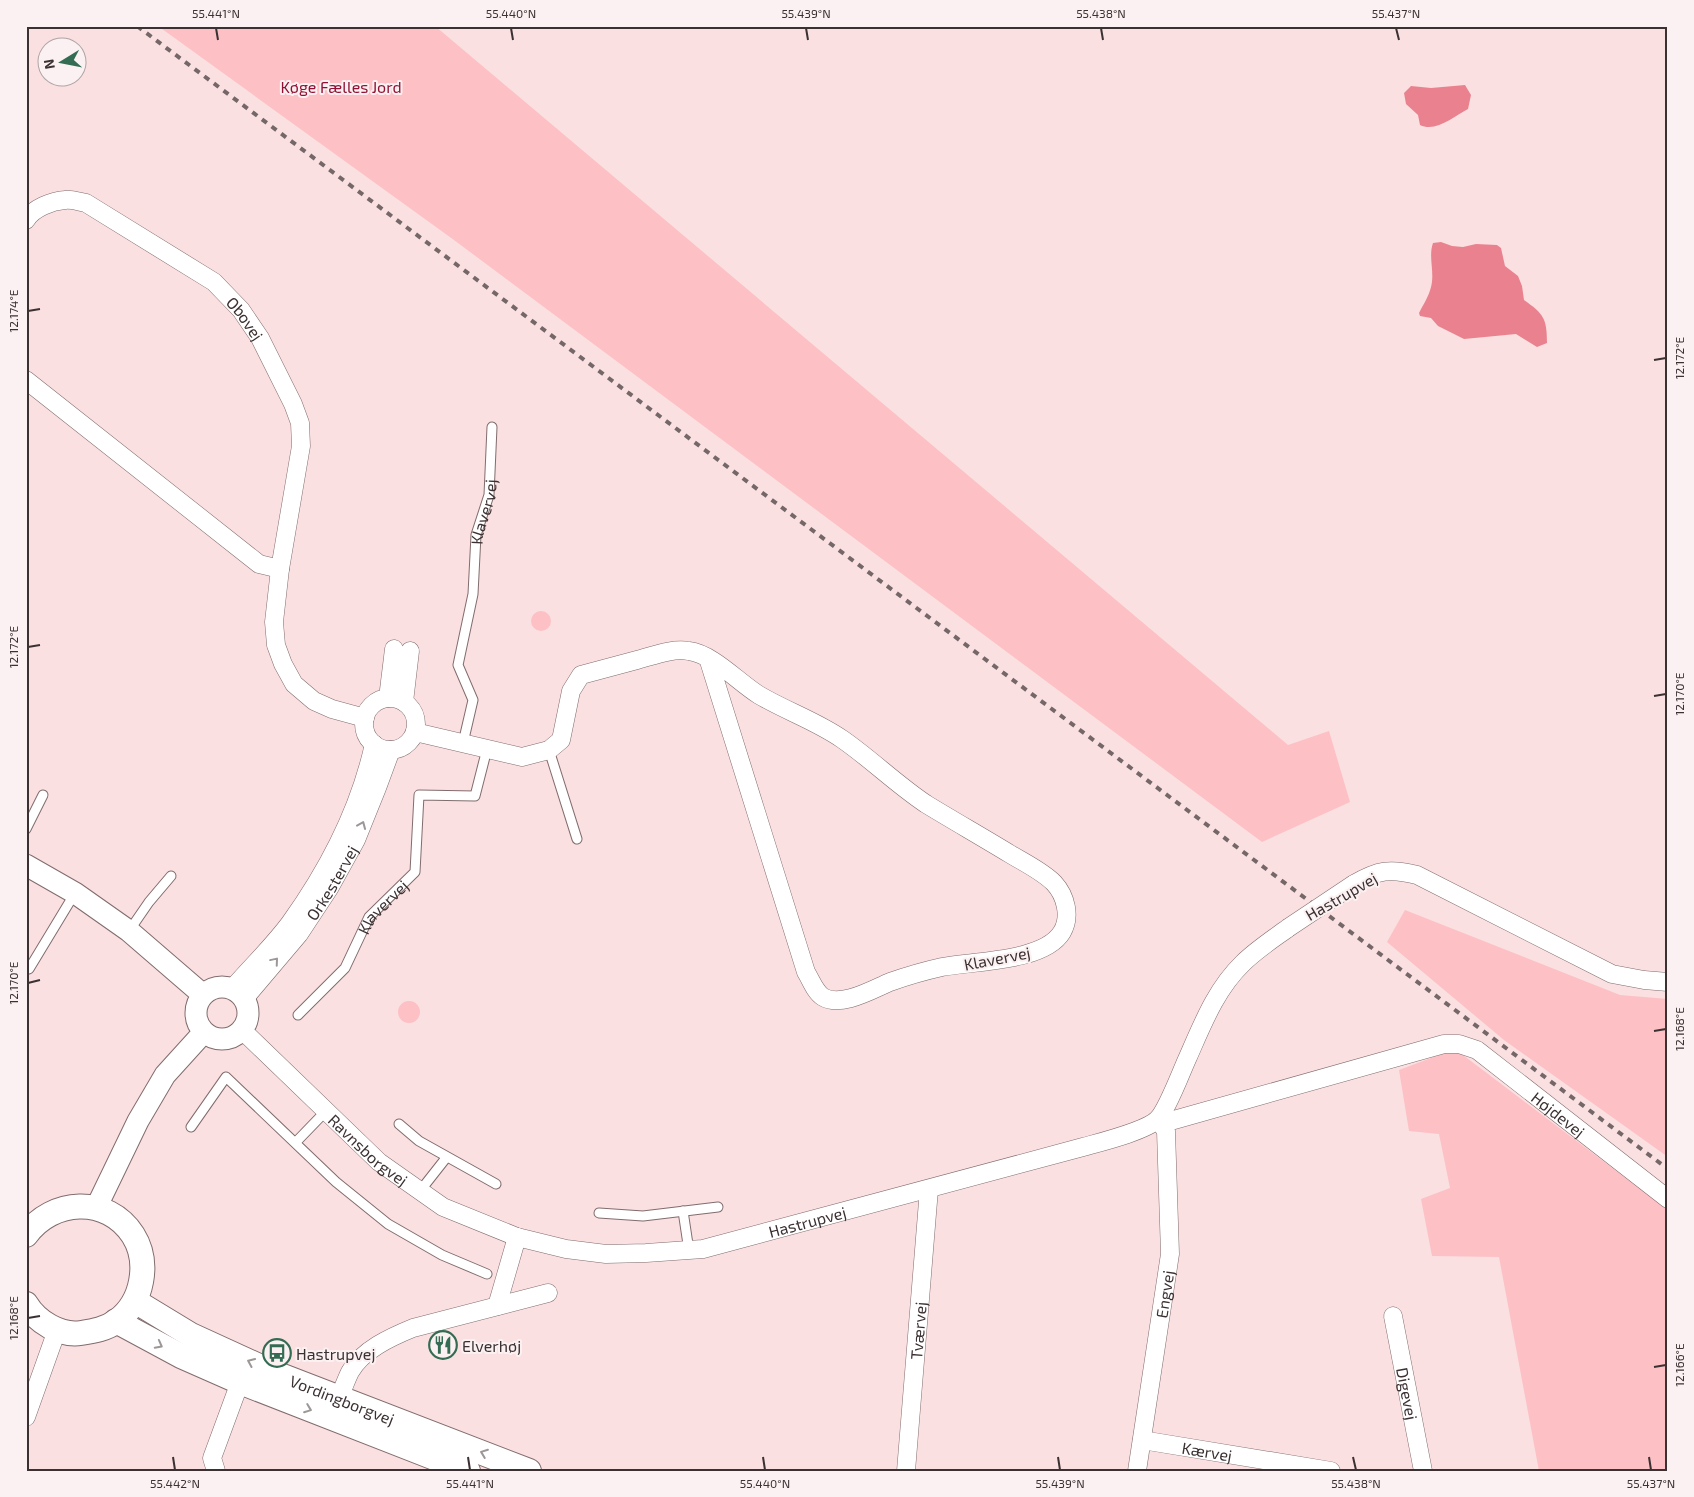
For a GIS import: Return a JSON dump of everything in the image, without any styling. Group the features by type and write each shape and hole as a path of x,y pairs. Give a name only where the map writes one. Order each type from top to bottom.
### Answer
{"main road":[{"path":"26,1235 46,1215 62,1208 79,1206 96,1208 117,1218 132,1235 141,1256 142,1279 135,1301 127,1312 116,1322 98,1331 77,1334 57,1330 42,1322 26,1304"},
{"name":"Vordingborgvej","path":"135,1301 191,1335 272,1372 529,1471"},
{"name":"Vordingborgvej","path":"116,1322 181,1356 240,1382 468,1471"}],"street":[{"name":"Obovej","path":"26,220 30,214 48,204 67,199 86,203 214,282 241,310 260,338 293,404 300,423 301,446 280,569 274,622 276,645 283,664 294,684 314,701 332,709 364,718"},
{"path":"26,380 259,564 280,569"},
{"path":"396,700 402,650"},
{"name":"Klavervej","path":"549,750 561,740 571,691 581,675 672,650 690,651 708,658 760,696 811,720 842,739 926,804 1044,874 1058,889 1064,899 1066,916 1065,926 1061,934 1048,947 1005,960 943,967 919,973 895,980 847,1000 838,1001 822,997 806,972 708,658"},
{"path":"396,700 412,711 415,718 415,732 407,744 399,748 385,750 374,744 366,734 364,718 374,704 396,700"},
{"path":"415,732 522,757 549,750"},
{"name":"Orkestervej","path":"238,994 290,924 319,879 344,830 364,782 374,744"},
{"name":"Orkestervej","path":"238,994 299,934 330,887 356,840 378,788 391,750"},
{"path":"26,865 75,893 129,932 202,994"},
{"name":"Hastrupvej","path":"517,1238 566,1249 606,1254 703,1249 1107,1140 1140,1128 1158,1118 1169,1100 1212,1004 1221,989 1244,962 1288,928 1354,884 1371,874 1386,870 1417,875 1612,974 1668,982"},
{"path":"217,987 238,994 248,1014 246,1024 242,1030 231,1038 221,1039 211,1037 204,1032 197,1022 195,1012 197,1002 202,994 217,987"},
{"name":"Ravnsborgvej","path":"242,1030 379,1162 442,1207 517,1238"},
{"path":"96,1208 138,1121 165,1075 204,1032"},
{"name":"Hastrupvej","path":"1158,1118 1174,1120 1184,1118 1444,1044"},
{"name":"Højdevej","path":"1444,1044 1459,1044 1477,1050 1668,1199"},
{"name":"Engvej","path":"1137,1471 1170,1254 1166,1131 1158,1118"},
{"name":"Tværvej","path":"906,1471 929,1189"},
{"path":"497,1306 517,1238"},
{"path":"339,1398 351,1371 366,1354 396,1335 413,1328 548,1293"},
{"name":"Digevej","path":"1394,1316 1423,1471"},
{"path":"26,1417 57,1330"},
{"path":"216,1471 212,1458 240,1382"},
{"name":"Kærvej","path":"1142,1440 1331,1471"}],"lane":[{"name":"Klavervej","path":"463,743 472,700 458,665 473,594 476,535 489,496 492,427"},
{"name":"Klavervej","path":"298,1015 345,968 369,917 415,872 419,795 475,796 487,749"},
{"path":"549,750 577,839"},
{"path":"26,829 43,795"},
{"path":"129,932 149,902 171,876"},
{"path":"29,969 75,893"},
{"path":"191,1127 226,1076 336,1182 388,1224 442,1255 487,1274"},
{"path":"296,1142 326,1111"},
{"path":"399,1124 419,1141 446,1158 496,1184"},
{"path":"420,1191 446,1158"},
{"path":"599,1213 644,1216 718,1207"},
{"path":"683,1211 689,1251"}],"green space":[{"name":"Køge Fælles Jord","path":"158,26 435,26 1288,745 1329,731 1350,802 1262,842 454,240"},
{"path":"537,611 545,611 551,617 551,625 545,631 537,631 531,625 531,617"},
{"path":"1405,910 1620,995 1668,999 1668,1157 1504,1040 1387,942"},
{"path":"409,1001 417,1004 420,1012 417,1020 409,1023 401,1020 398,1012 401,1004"},
{"path":"1455,1049 1668,1210 1668,1471 1539,1471 1499,1257 1432,1256 1421,1199 1450,1188 1439,1134 1409,1131 1399,1070"}],"shaded area":[{"path":"1465,85 1471,95 1468,109 1439,125 1426,127 1420,125 1418,115 1406,104 1404,93 1411,86 1431,88"},
{"path":"1441,242 1452,246 1463,247 1476,244 1497,245 1501,248 1505,266 1518,276 1524,300 1536,309 1543,318 1547,343 1537,347 1516,334 1464,339 1438,326 1431,318 1420,316 1419,313 1431,287 1433,243"}],"railway":[{"path":"137,26 1668,1169"}],"place":[{"name":"Elverhøj","path":"443,1345"},
{"name":"Hastrupvej","path":"277,1353"}]}
